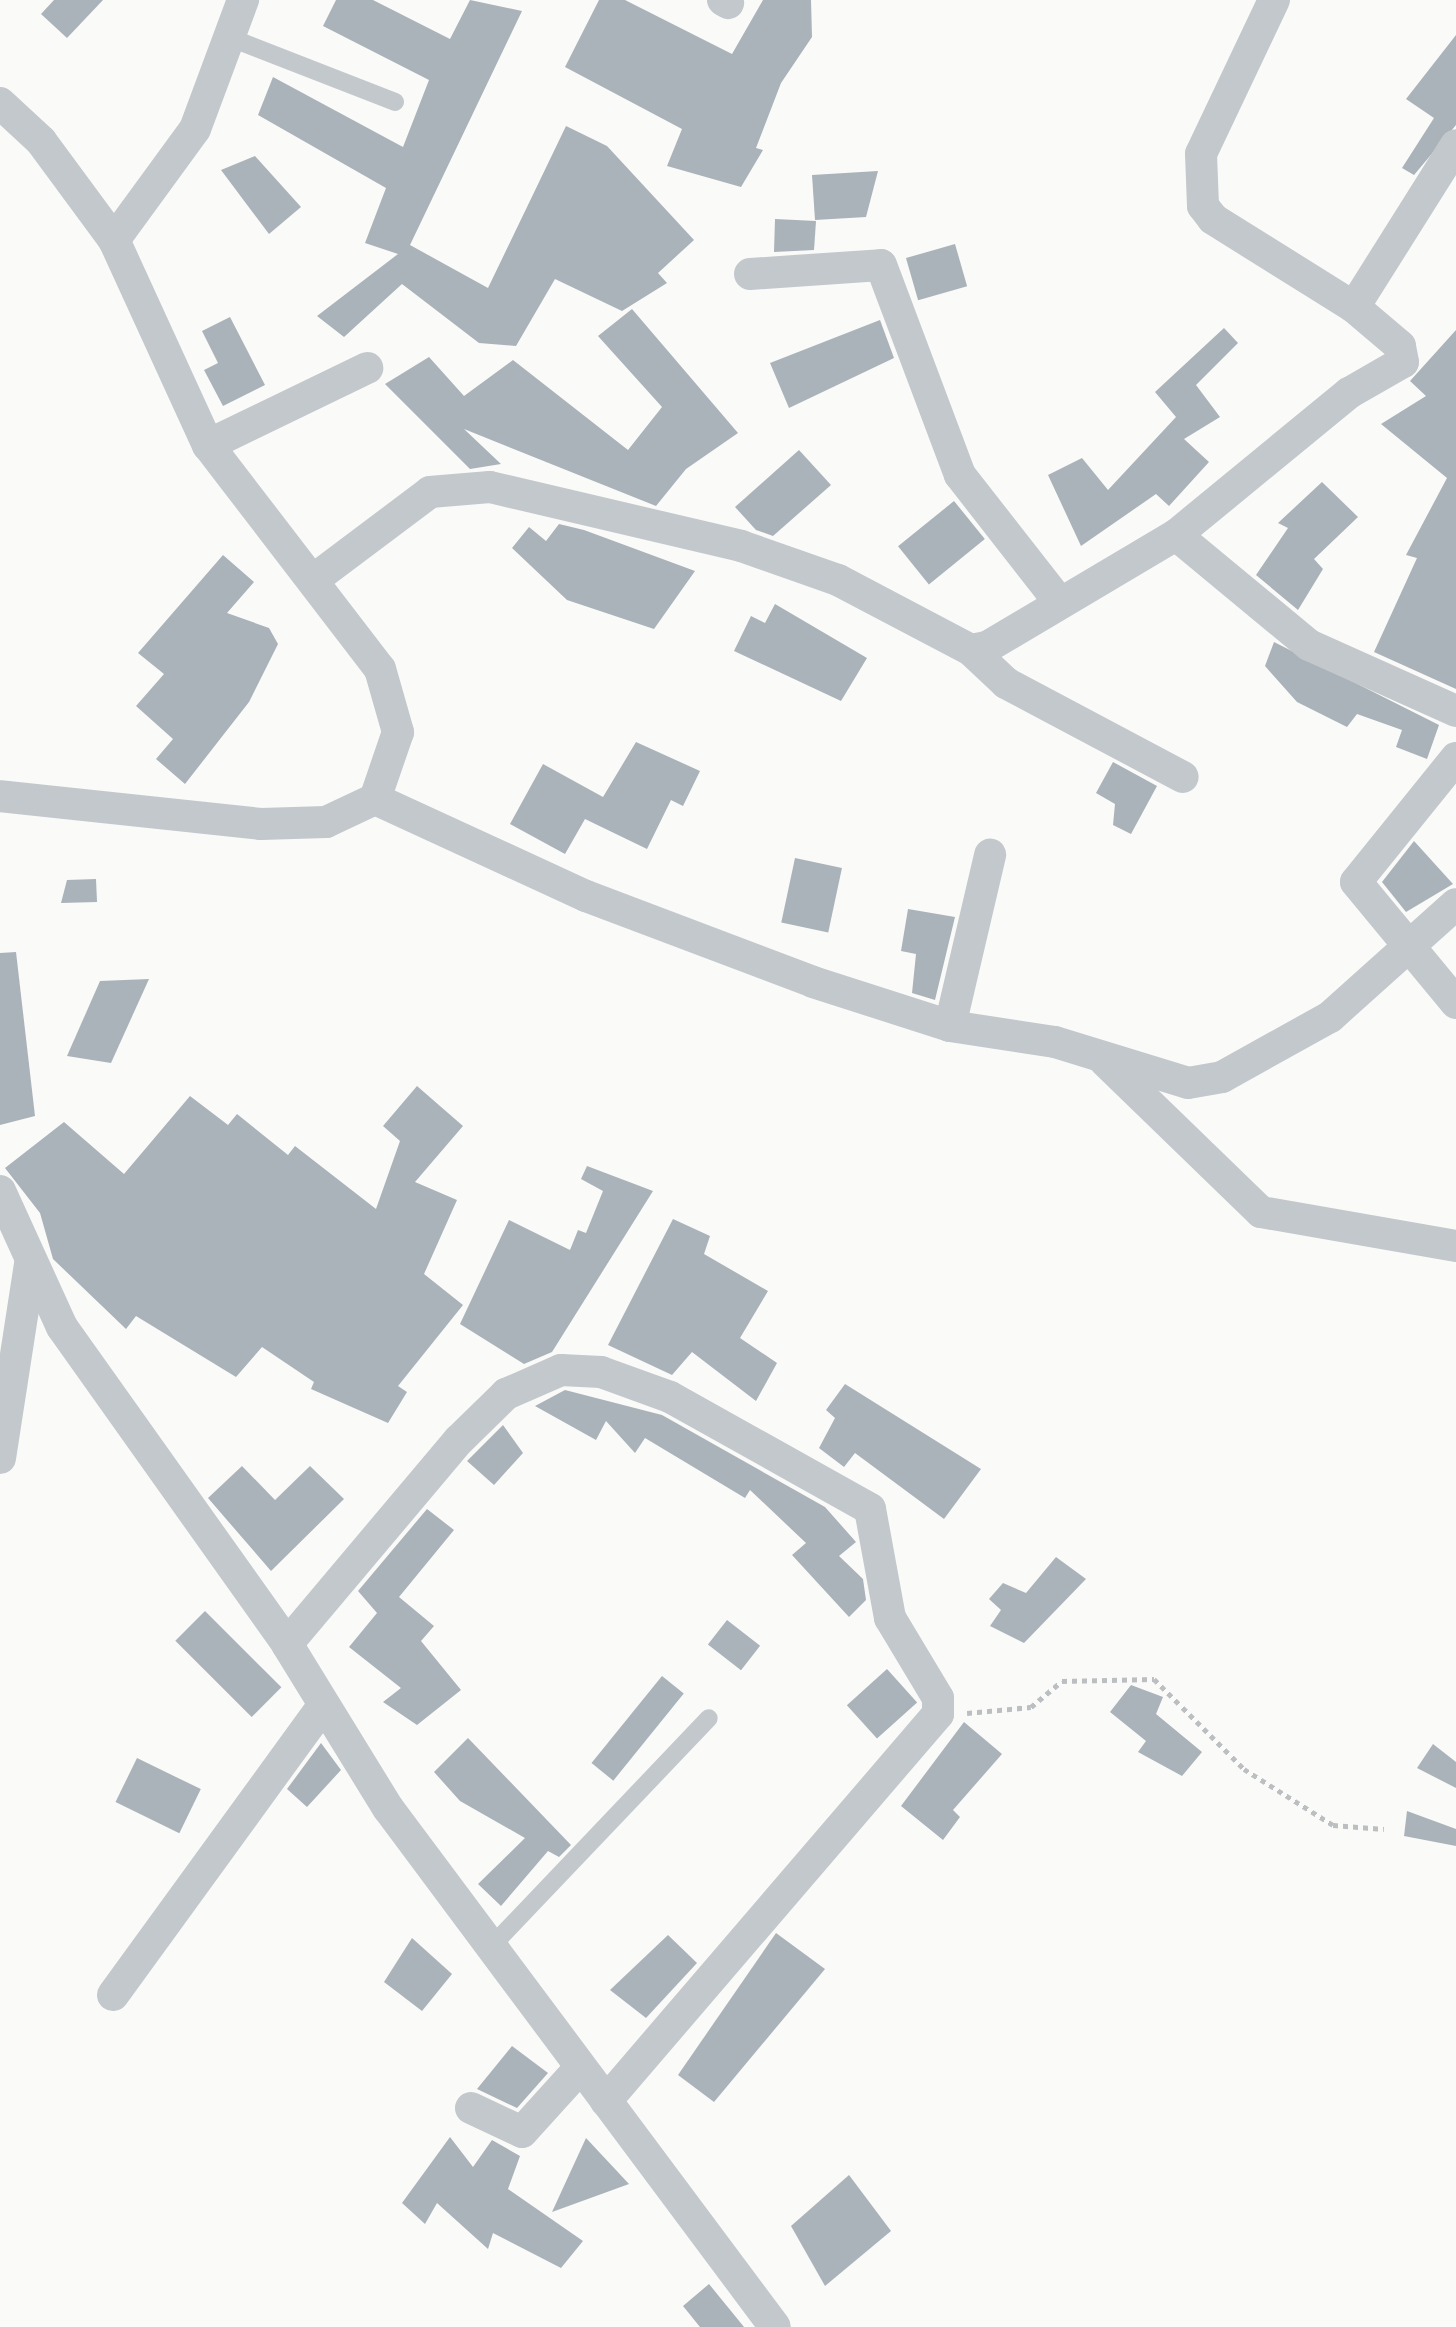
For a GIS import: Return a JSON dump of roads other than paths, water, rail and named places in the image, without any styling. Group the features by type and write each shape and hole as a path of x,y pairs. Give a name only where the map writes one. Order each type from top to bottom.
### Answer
{"street":[{"path":"114,240 195,129 243,0"},
{"path":"971,650 1176,535 1349,393 1402,362 1400,346 1354,307 1202,206 1201,154 1274,0"},
{"path":"0,103 42,142 114,240 208,445 314,580 396,704 397,752 375,799 326,822 261,824 0,796"},
{"path":"1354,307 1456,145"},
{"path":"750,274 881,265 960,475 1060,603"},
{"path":"208,445 367,368"},
{"path":"314,580 430,492 490,487 741,546 838,580 971,650 1006,683 1183,777"},
{"path":"1176,535 1309,645 1456,710"},
{"path":"1456,758 1358,870 1360,890 1414,947 1456,1003"},
{"path":"375,799 586,896 950,1026 1100,1056 1188,1083 1222,1077 1330,1017 1414,947 1456,904"},
{"path":"950,1026 990,855"},
{"path":"1100,1056 1262,1212 1456,1246"},
{"path":"0,1191 30,1264 80,1353 287,1644 322,1707 488,1950 775,2327"},
{"path":"0,1458 30,1264"},
{"path":"287,1644 506,1394 561,1370 600,1372 670,1397 870,1509 890,1618 938,1698 938,1714 606,2101"},
{"path":"113,1994 322,1707"},
{"path":"472,2108 522,2132 580,2068"}],"lane":[{"path":"232,38 395,102"},
{"path":"488,1950 710,1718"}]}
